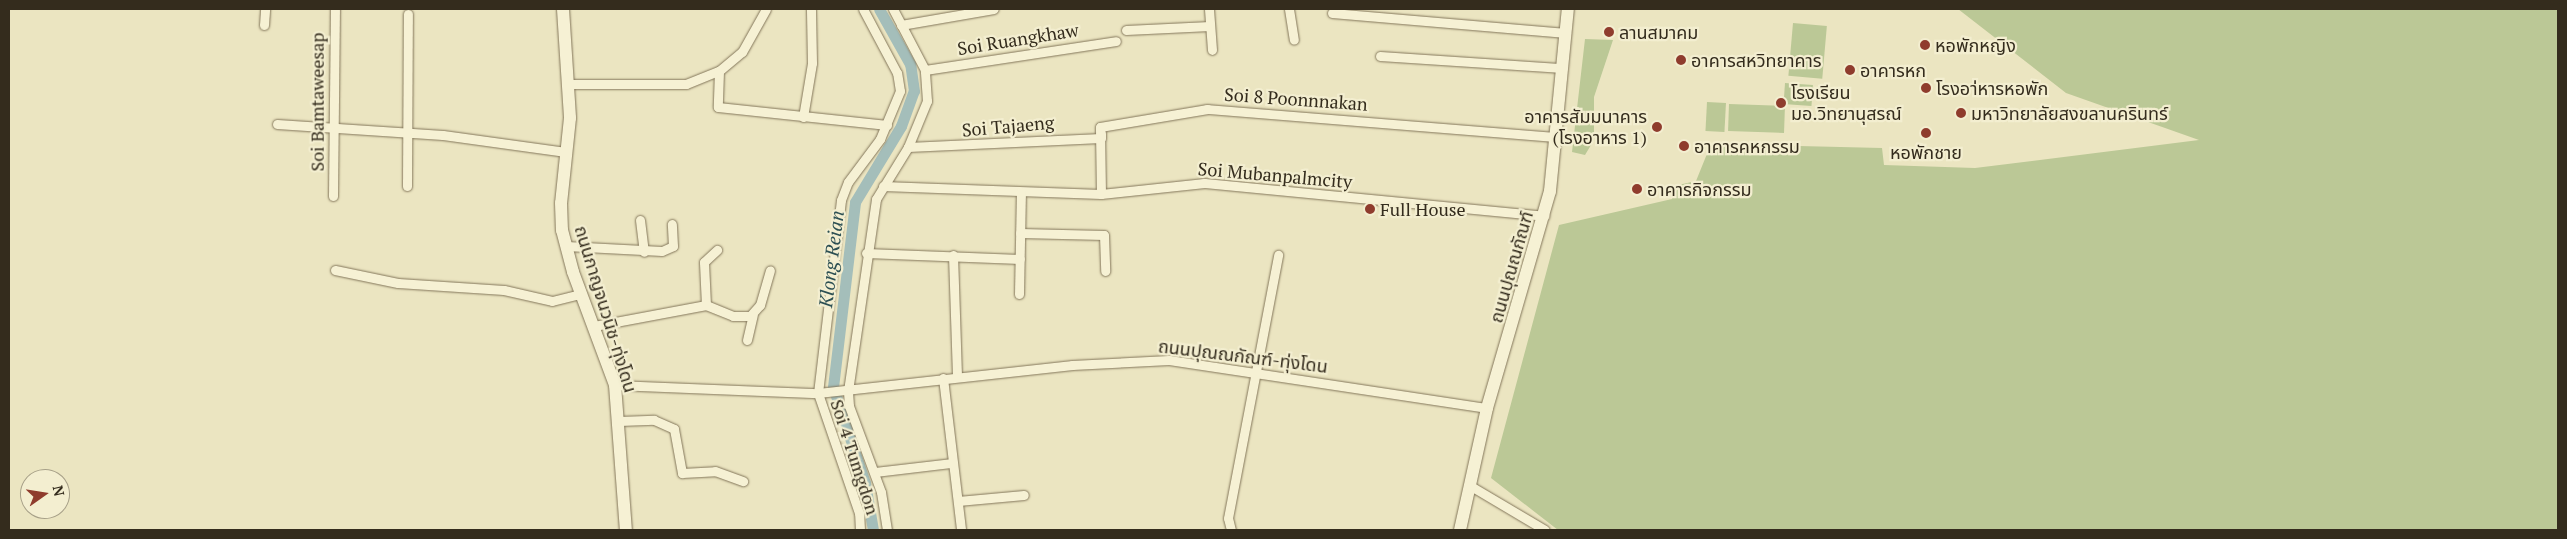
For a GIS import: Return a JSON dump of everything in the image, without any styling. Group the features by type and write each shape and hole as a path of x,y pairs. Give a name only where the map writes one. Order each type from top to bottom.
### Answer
{"street":[{"path":"264,25 265,9"},
{"name":"Soi Bamtaweesap","path":"334,196 331,129 335,9"},
{"name":"ถนนกาญจนวนิช-ทุ่งโดน","path":"563,9 568,84 566,152 560,203 566,246 581,294 615,385 626,530"},
{"path":"568,84 681,86 720,71 748,44 766,9"},
{"path":"803,117 812,63 811,9"},
{"path":"820,393 841,200 887,125 900,96 899,80 863,9"},
{"path":"887,530 876,472 849,406 846,391 866,253 876,199 908,147 926,106 925,70 893,9"},
{"path":"901,25 992,9"},
{"path":"1209,9 1212,50"},
{"path":"1289,9 1294,40"},
{"name":"ถนนปุณณกัณฑ์","path":"1460,530 1487,408 1544,216 1558,137 1568,9"},
{"path":"1332,13 1566,33"},
{"path":"407,186 408,14"},
{"path":"1126,30 1210,26"},
{"name":"Soi Ruangkhaw","path":"925,70 1116,41"},
{"path":"1380,56 1563,68"},
{"path":"720,71 718,107 887,125"},
{"name":"Soi 8 Poonnnakan","path":"1101,138 1100,127 1208,109 1558,137"},
{"path":"276,124 331,129 406,132 566,152"},
{"path":"1101,138 1101,194"},
{"name":"Soi Tajaeng","path":"908,147 1101,138"},
{"name":"Soi Mubanpalmcity","path":"883,186 1101,194 1204,183 1544,216"},
{"path":"1019,294 1021,192"},
{"path":"640,220 644,252"},
{"path":"566,246 627,247 644,252 673,246 672,224"},
{"path":"1020,233 1104,234 1105,271"},
{"path":"706,305 704,262 718,250"},
{"path":"866,253 1020,259"},
{"path":"953,255 957,376"},
{"path":"1231,530 1228,518 1258,372 1278,255"},
{"path":"335,270 398,283 504,290 552,301 581,294"},
{"path":"747,340 753,315 770,270"},
{"path":"594,326 706,305 733,316 753,315"},
{"name":"ถนนปุณณกัณฑ์-ทุ่งโดน","path":"615,385 820,393 957,376 1169,360 1487,408"},
{"path":"943,378 961,530"},
{"name":"Soi 4 Tumgdon","path":"820,393 859,513 860,530"},
{"path":"619,422 654,420 674,429 682,473 716,471 743,480"},
{"path":"876,472 952,463"},
{"path":"1469,485 1545,530"},
{"path":"958,501 1024,495"}],"green space":[{"path":"1958,9 2558,9 2558,530 1558,530 1491,478 1559,225 1672,199 1674,186 1696,181 1711,144 1882,148 1884,165 1975,168 2199,140 2066,93"},
{"path":"1793,23 1827,26 1822,79 1788,76"},
{"path":"1585,39 1613,40 1594,97 1594,140 1585,155 1572,152"},
{"path":"1785,83 1813,85 1811,106 1784,104"},
{"path":"1707,102 1726,103 1724,132 1705,131"},
{"path":"1729,104 1785,106 1784,133 1728,131"}],"waterway":[{"name":"Klong Reian","path":"873,530 865,483 833,387 855,202 901,126 914,91 910,64 879,9"}],"place":[{"name":"ลานสมาคม","path":"1609,32"},
{"name":"หอพักหญิง","path":"1925,45"},
{"name":"อาคารสหวิทยาคาร","path":"1681,60"},
{"name":"อาคารหก","path":"1850,70"},
{"name":"โรงอา่หารหอพัก","path":"1926,88"},
{"name":"โรงเรียน มอ.วิทยานุสรณ์","path":"1781,103"},
{"name":"มหาวิทยาลัยสงขลานครินทร์","path":"1961,113"},
{"name":"อาคารสัมมนาคาร (โรงอาหาร 1)","path":"1657,127"},
{"name":"หอพักชาย","path":"1926,133"},
{"name":"อาคารคหกรรม","path":"1684,146"},
{"name":"อาคารกิจกรรม","path":"1637,189"},
{"name":"Full House","path":"1370,209"}]}
